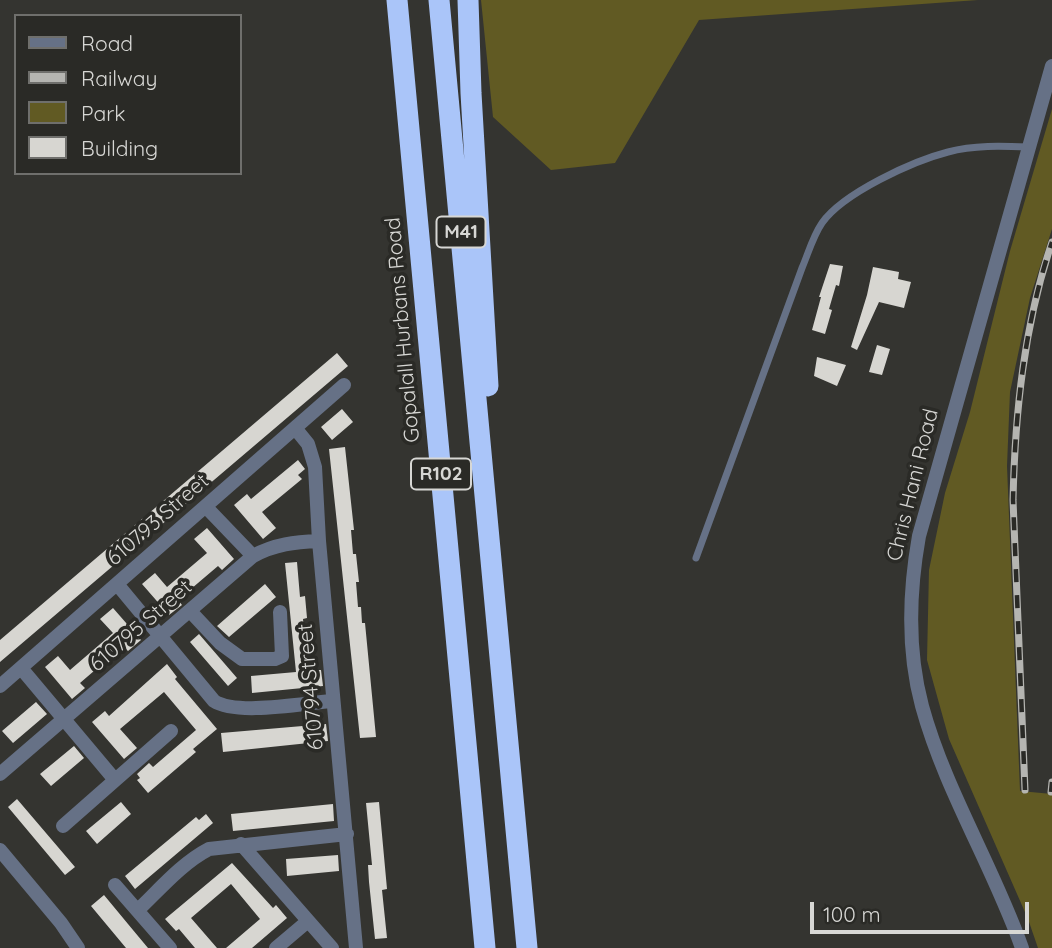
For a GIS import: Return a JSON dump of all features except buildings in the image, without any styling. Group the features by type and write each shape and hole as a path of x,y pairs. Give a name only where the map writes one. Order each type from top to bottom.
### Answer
{"highway":[{"name":"Gopalall Hurbans Road","path":"397,0 485,948"},
{"name":"M41","path":"439,0 483,464"},
{"path":"468,0 488,371 489,425 483,464"},
{"name":"R102","path":"483,464 527,948"}],"street":[{"name":"Chris Hani Road","path":"1022,948 1010,915 964,816 921,704 910,605 919,536 1052,66"},
{"name":"610793 Street","path":"0,686 344,385"},
{"name":"610794 Street","path":"295,428 308,444 316,467 319,541 356,948"},
{"path":"205,507 253,556"},
{"name":"610795 Street","path":"1,775 253,556 286,543 319,541"},
{"path":"117,584 214,701 221,705 239,709 333,701"},
{"path":"190,611 220,643 242,659 275,659 282,656 280,612"},
{"path":"21,668 115,779"},
{"path":"63,826 171,731"},
{"path":"138,910 196,855 209,849 347,834"},
{"path":"241,844 332,948"},
{"path":"1,853 30,885 78,948"},
{"path":"115,885 170,948"},
{"path":"276,948 308,920"}],"lane":[{"path":"696,558 802,268 822,223 844,202 876,182 922,161 947,152 987,146 1028,147"}],"green space":[{"path":"481,0 978,0 699,20 615,163 551,170 493,117"},
{"path":"1052,109 1052,229 1030,298 1010,392 1007,466 1020,791 1052,794 1052,948 1038,948 1028,919 949,739 927,660 929,570 945,493 970,412 1010,251"}],"railway":[{"path":"1025,790 1013,500 1014,467 1028,337 1042,273 1052,242"},
{"path":"1051,792 1052,782"}]}
